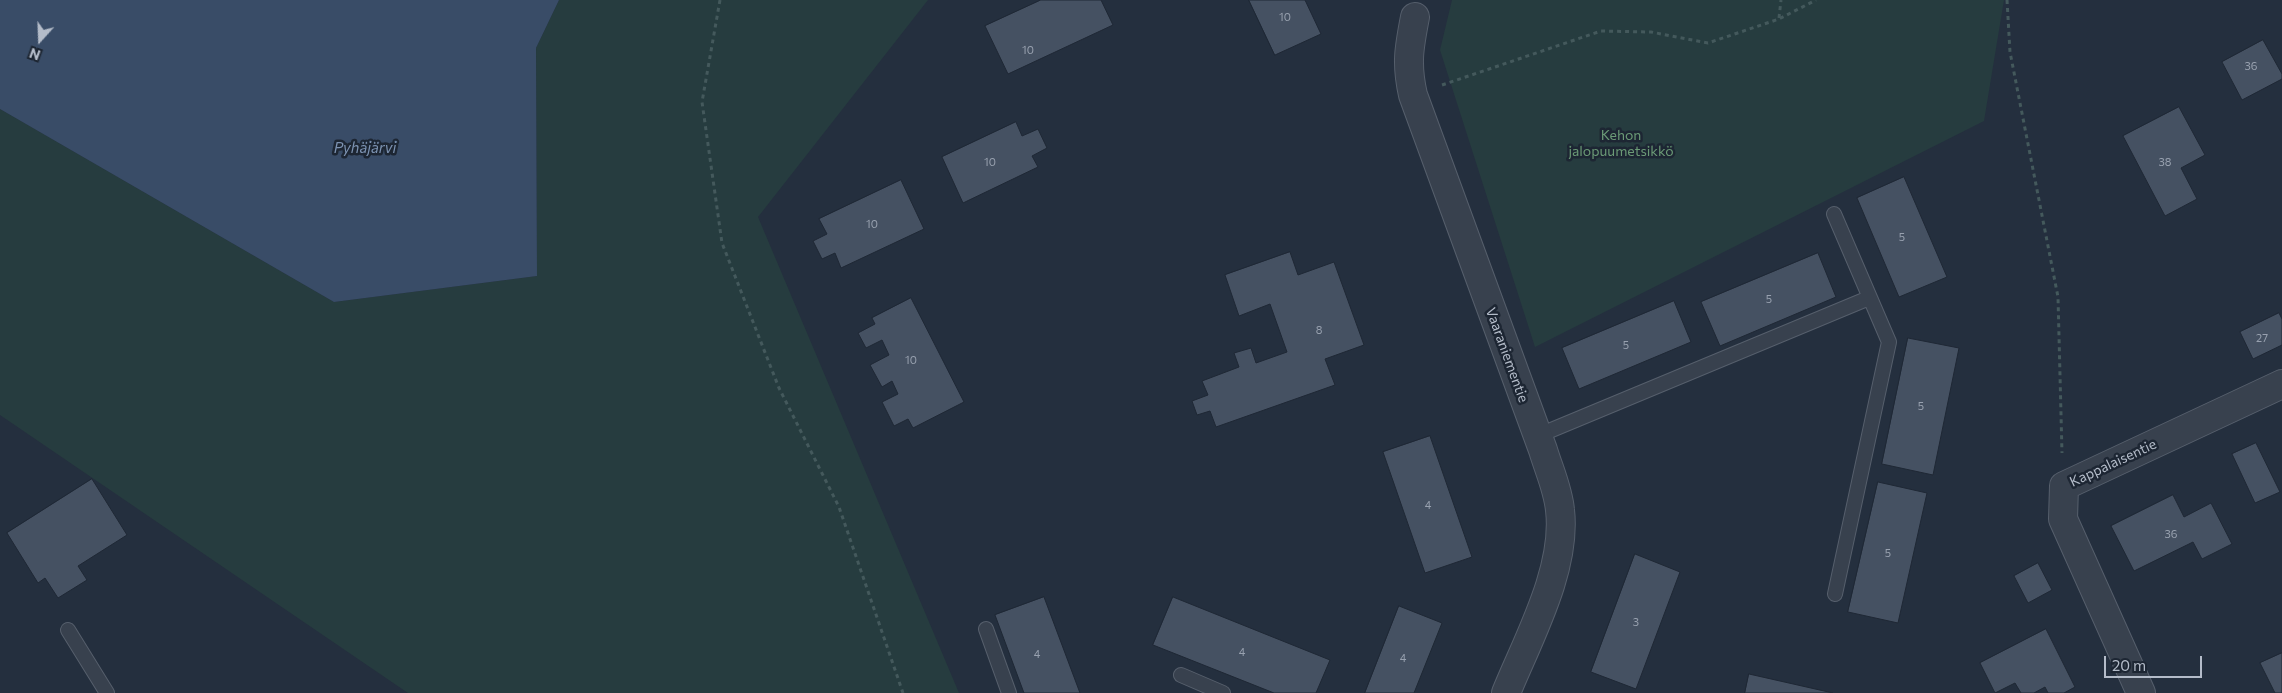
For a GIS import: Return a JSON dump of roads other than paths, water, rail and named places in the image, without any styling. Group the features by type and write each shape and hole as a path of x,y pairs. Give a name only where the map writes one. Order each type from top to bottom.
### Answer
{"street":[{"name":"Vaaraniementie","path":"1415,17 1409,49 1408,70 1413,95 1537,436 1555,488 1560,510 1560,534 1556,562 1544,600 1506,693"},
{"name":"Kappalaisentie","path":"2141,693 2063,519 2064,486 2282,384"}],"lane":[{"path":"1834,214 1889,342 1835,594"},
{"path":"1537,436 1869,298"},
{"path":"986,629 1009,693"},
{"path":"68,630 107,693"},
{"path":"1181,676 1223,693"}],"water":[{"name":"Pyhäjärvi","path":"0,0 559,0 536,48 537,276 334,302 0,109"}],"park label":[{"name":"Kehon jalopuumetsikkö","path":"1621,144"}]}
